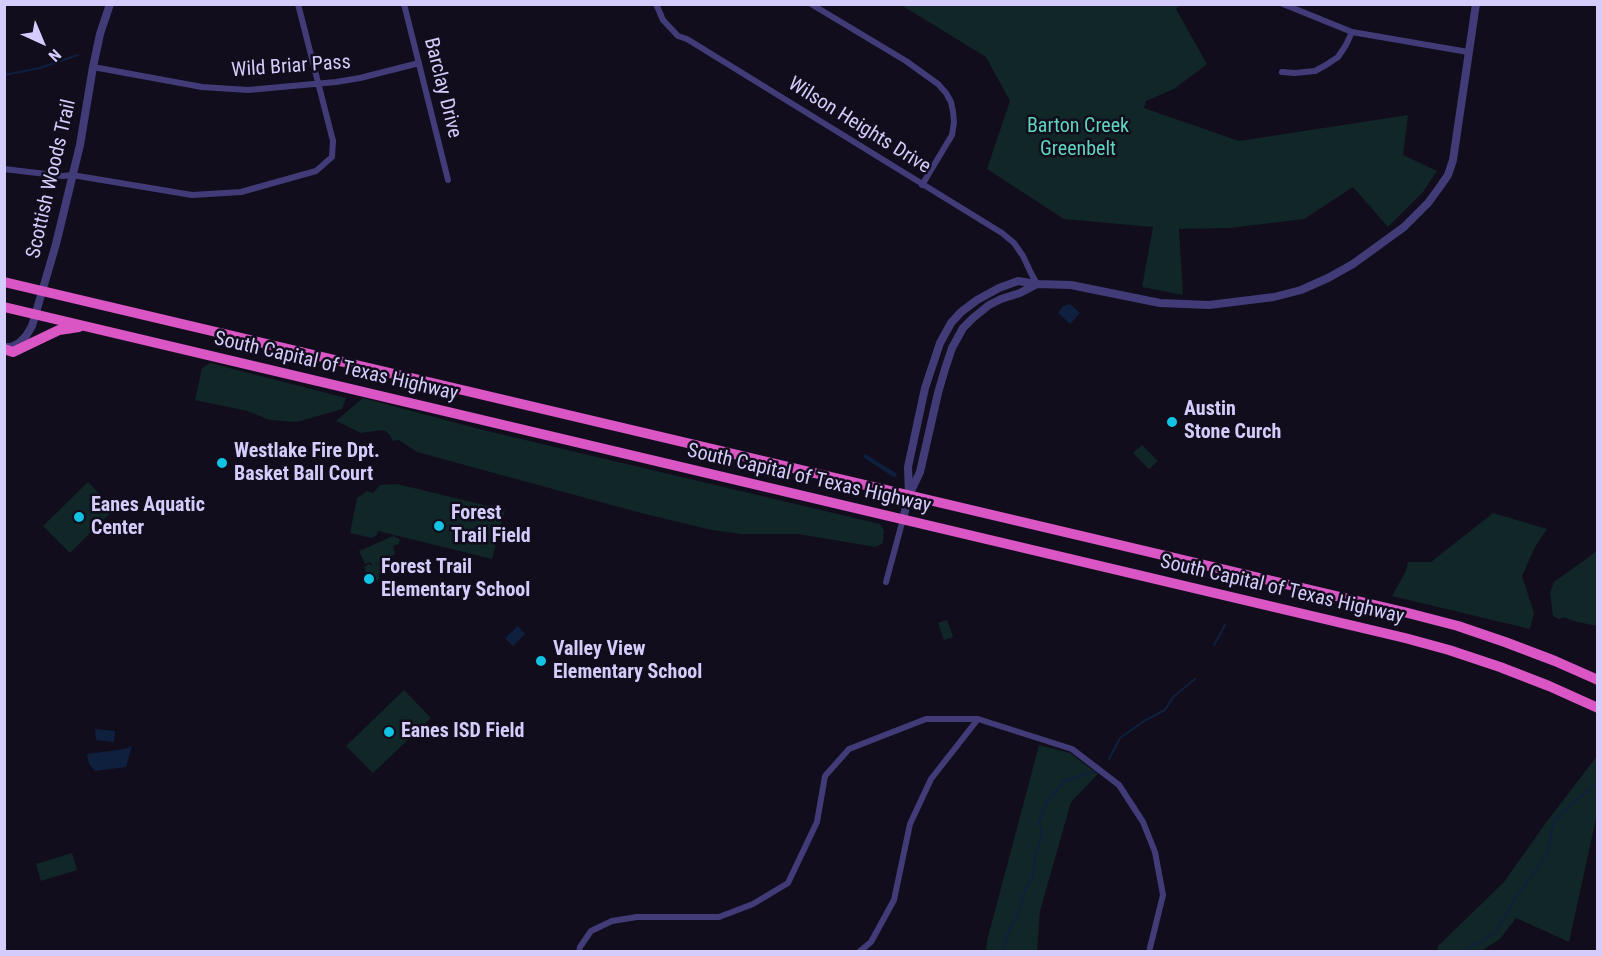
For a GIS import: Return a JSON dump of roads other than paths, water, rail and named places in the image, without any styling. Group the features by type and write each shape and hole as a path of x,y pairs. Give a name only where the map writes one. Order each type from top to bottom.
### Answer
{"highway":[{"name":"South Capital of Texas Highway","path":"4,282 1438,620 1512,644 1598,680"},
{"name":"South Capital of Texas Highway","path":"4,307 1431,645 1506,669 1598,708"},
{"path":"4,348 14,352 59,330 86,326"}],"street":[{"name":"Scottish Woods Trail","path":"4,348 19,343 32,326 56,244 80,145 100,34 110,4"},
{"path":"4,169 72,175 192,195 241,192 316,171 332,157 333,141 298,4"},
{"name":"Barclay Drive","path":"404,4 448,180"},
{"name":"Wilson Heights Drive","path":"656,4 663,20 678,36 1002,233 1014,243 1023,256 1037,284"},
{"path":"812,4 906,61 938,84 946,93 953,112 952,135 922,185"},
{"path":"1283,4 1353,32 1468,52"},
{"path":"909,495 908,467 926,387 940,343 951,323 961,312 999,288 1018,281 1071,285 1160,303 1209,305 1274,297 1300,290 1328,278 1353,264 1404,227 1428,203 1439,188 1448,175 1453,160 1476,4"},
{"path":"1282,72 1295,74 1315,71 1326,65 1338,57 1353,32"},
{"name":"Wild Briar Pass","path":"93,67 202,87 248,90 319,85 360,78 419,63"},
{"path":"886,582 909,495 920,472 938,393 952,348 963,328 989,305 1037,284"},
{"path":"579,951 591,931 612,921 637,917 718,917 753,904 788,883 817,822 825,776 849,749 926,719 978,719 1072,749 1119,785 1143,822 1155,852 1163,895 1149,951"},
{"path":"859,951 871,942 894,900 910,824 931,779 978,719"}],"water":[{"path":"1070,304 1080,313 1070,324 1058,313 1063,306"},
{"path":"865,454 897,474 895,478 863,457"},
{"path":"518,626 525,634 513,646 505,638"},
{"path":"95,729 115,731 114,742 96,740"},
{"path":"132,746 126,767 95,771 89,764 87,754"}],"waterway":[{"path":"4,75 40,68 78,55"},
{"path":"1214,645 1225,625"},
{"path":"1109,759 1120,738 1165,710 1173,697 1195,679"},
{"path":"1005,952 1004,945 1007,935 1033,876 1035,857 1042,834 1039,821 1047,802 1064,781 1095,771"},
{"path":"1461,952 1495,933 1517,896 1547,854 1554,820 1598,782"}],"place":[{"name":"Austin Stone Curch","path":"1172,422"},
{"name":"Westlake Fire Dpt. Basket Ball Court","path":"222,463"},
{"name":"Eanes Aquatic Center","path":"79,517"},
{"name":"Forest Trail Field","path":"439,526"},
{"name":"Forest Trail Elementary School","path":"369,579"},
{"name":"Valley View Elementary School","path":"541,661"},
{"name":"Eanes ISD Field","path":"389,732"}],"park label":[{"name":"Barton Creek Greenbelt","path":"1078,138"}]}
